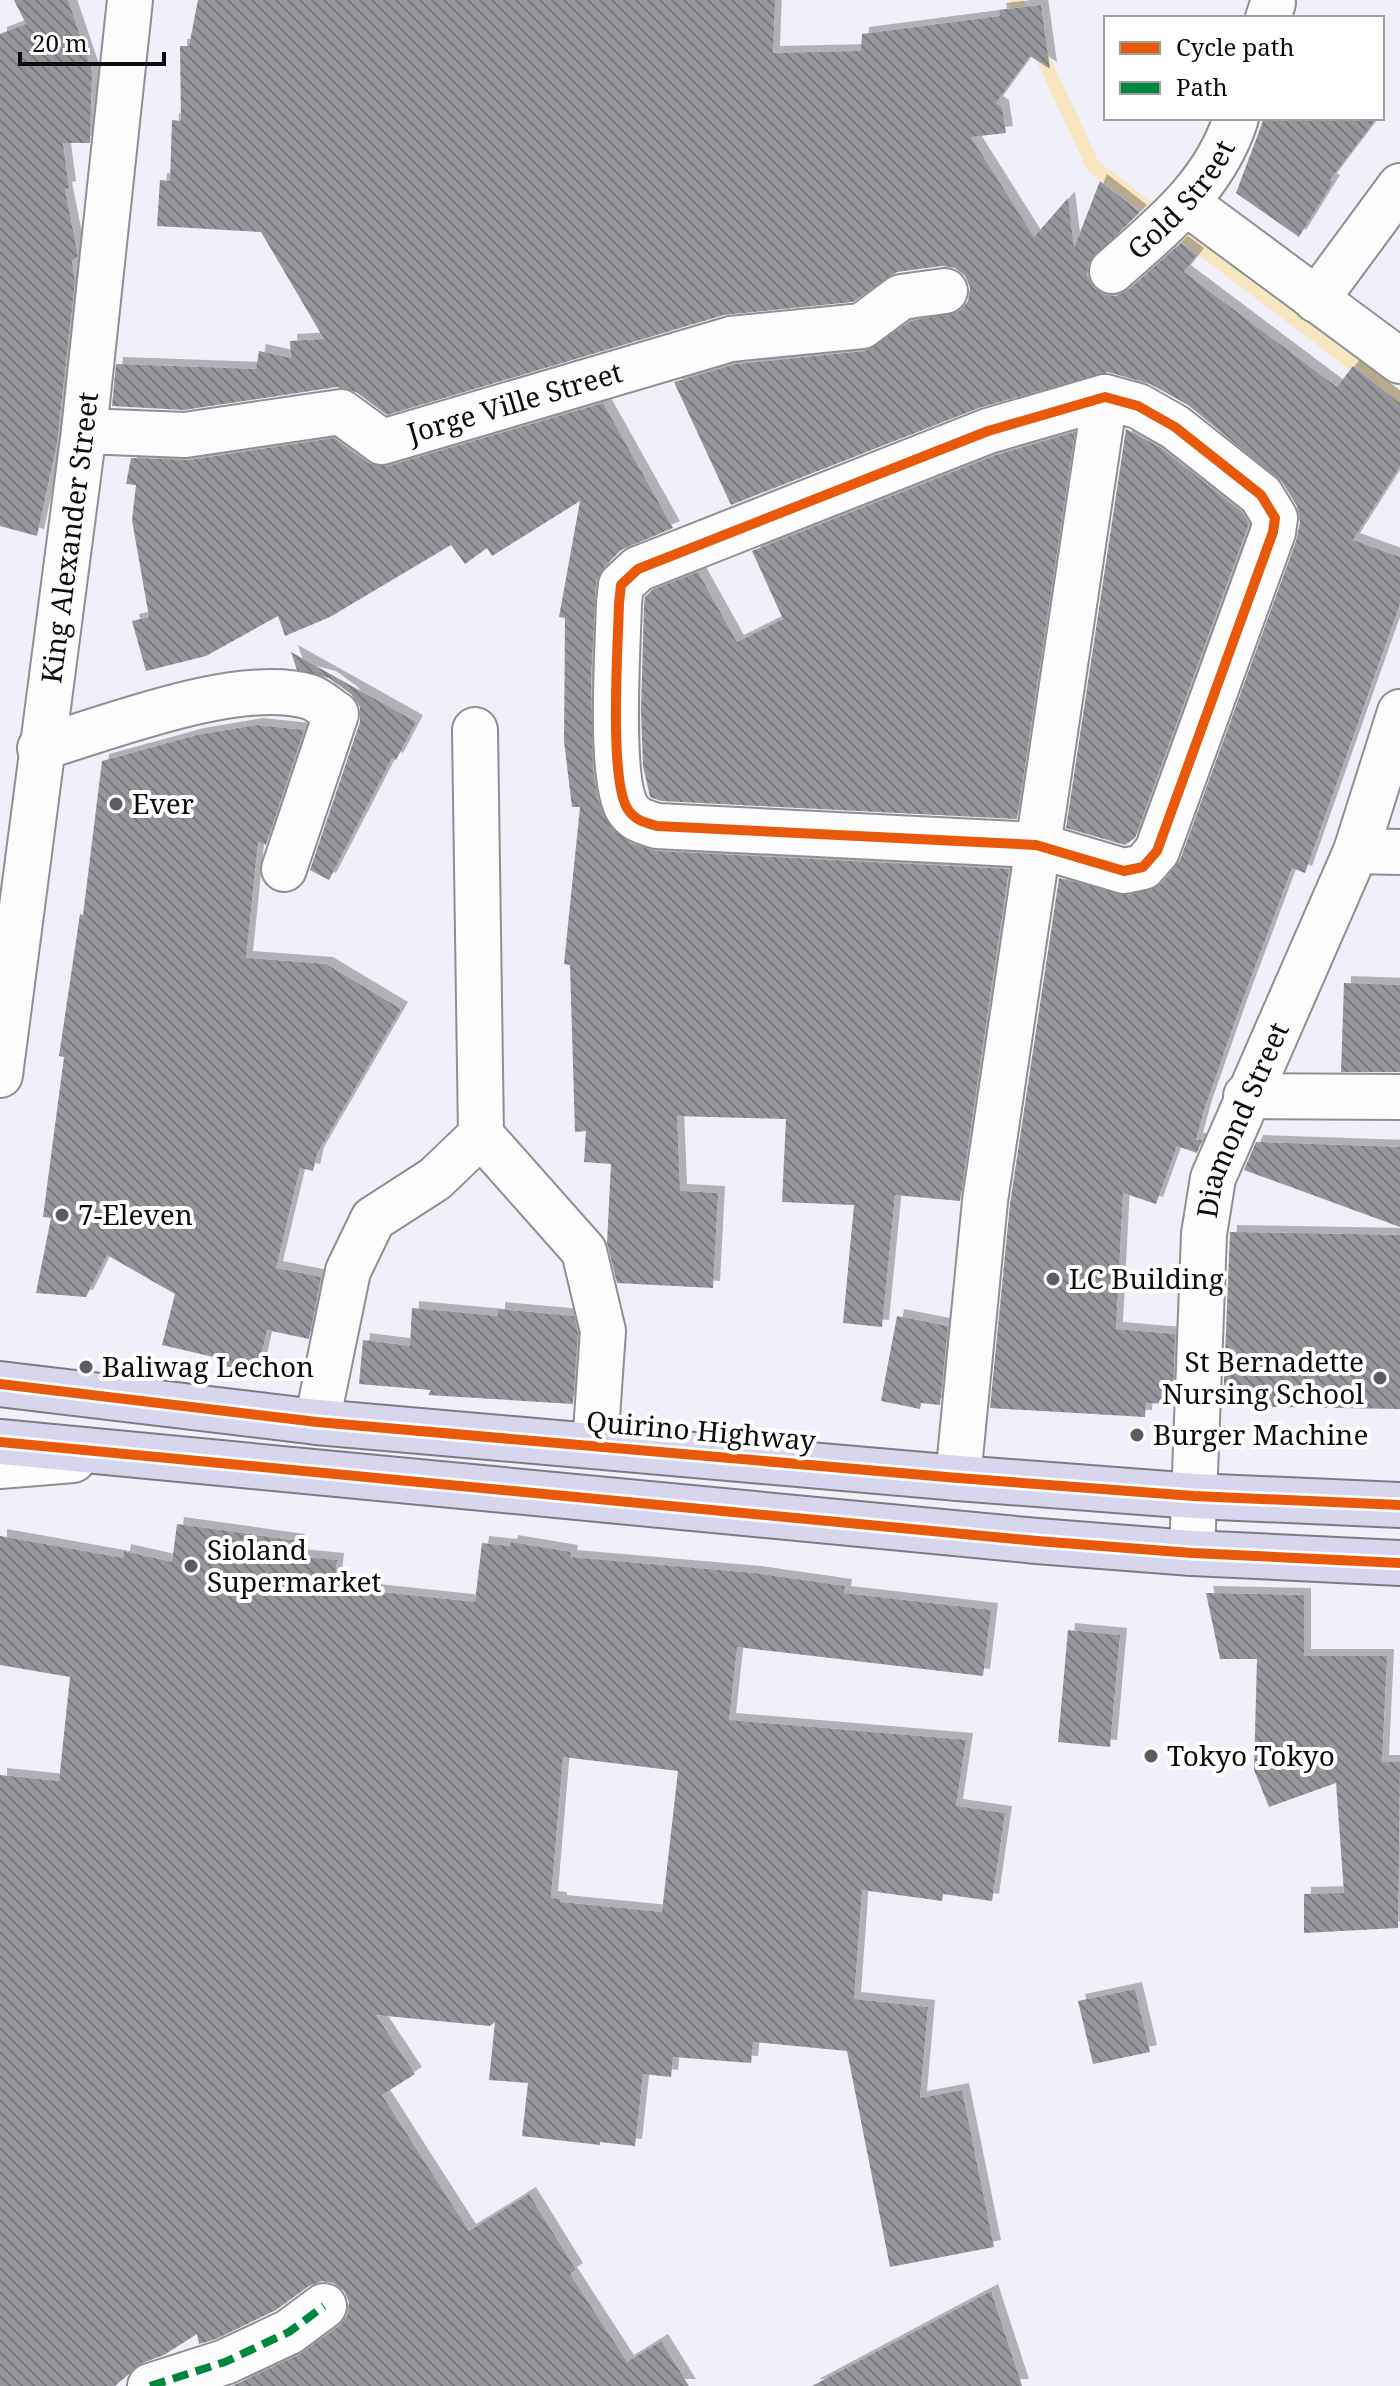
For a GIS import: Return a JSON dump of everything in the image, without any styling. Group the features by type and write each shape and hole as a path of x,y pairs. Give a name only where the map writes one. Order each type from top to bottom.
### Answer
{"main road":[{"name":"Quirino Highway","path":"0,1384 317,1422 958,1478 1179,1494 1400,1505"},
{"path":"0,1442 118,1456 1192,1553 1400,1563"}],"street":[{"name":"King Alexander Street","path":"0,1075 40,748 84,431 130,0"},
{"name":"Gold Street","path":"1112,271 1188,204 1228,145 1235,120"},
{"path":"1316,300 1400,186"},
{"path":"1188,204 1400,361"},
{"name":"Jorge Ville Street","path":"84,431 185,435 341,412 382,442 731,339 862,326 901,297 945,291"},
{"path":"958,1478 985,1201 1105,397"},
{"path":"1105,397 1138,406 1175,427 1261,495 1275,518 1273,532 1157,851 1143,867 1124,871 1036,845 657,826 637,820 628,810 617,780 619,603 621,585 638,569 988,431 1105,397"},
{"path":"40,748 200,702 267,691 313,698 336,714 284,869"},
{"name":"Diamond Street","path":"1192,1553 1179,1494 1204,1234 1213,1178 1246,1096 1356,851 1400,712"},
{"path":"475,730 481,1135 584,1251 603,1331 595,1446"},
{"path":"1356,851 1400,852"},
{"path":"1246,1096 1400,1097"},
{"path":"317,1422 348,1271 373,1219 435,1179 481,1135"},
{"path":"1177,1227 1179,1494"},
{"path":"0,1466 118,1456"},
{"path":"150,2386 225,2362 289,2332 324,2306"}],"building":[{"path":"14,0 68,0 92,71 90,143 63,143 69,188 65,189 78,256 72,261 75,282 57,443 37,536 0,526 0,34 26,24"},
{"path":"198,0 775,0 773,53 861,51 862,34 1000,16 999,10 1041,5 1050,69 1030,56 996,103 1002,107 1006,133 971,137 1034,237 1068,198 1074,248 1100,181 1140,212 1089,262 1087,275 1094,288 1105,295 1116,296 1128,290 1181,243 1197,255 1184,272 1337,387 1353,366 1400,403 1400,466 1353,540 1400,557 1400,604 1305,873 1292,868 1240,1007 1204,1110 1196,1140 1202,1140 1197,1153 1177,1146 1156,1204 1123,1193 1116,1329 1175,1334 1173,1404 1146,1403 1145,1417 990,1408 1010,1204 1059,878 1129,895 1161,884 1180,860 1296,541 1300,522 1297,506 1282,482 1188,405 1150,384 1108,372 979,408 731,505 674,382 736,364 865,351 911,321 960,311 968,301 970,287 965,276 955,268 942,266 897,272 853,302 724,315 387,415 356,392 337,387 184,410 112,406 116,364 256,369 259,351 291,358 290,341 324,339 261,232 157,226 160,180 170,181 172,120 181,121 180,46 189,46"},
{"path":"1263,120 1375,120 1330,180 1333,182 1299,237 1236,193"},
{"path":"603,403 673,528 621,550 604,567 596,582 591,678 593,770 598,800 612,829 630,843 656,851 1009,869 960,1201 895,1195 882,1327 843,1323 854,1205 782,1202 786,1119 677,1116 680,1191 718,1193 713,1288 617,1283 607,1243 611,1164 584,1162 586,1131 575,1132 570,965 564,964 580,807 572,807 564,741 565,618 559,617 580,501 492,556 487,548 465,564 451,545 330,617 285,636 278,616 206,656 146,671 132,621 149,617 132,520 136,485 126,484 131,458 189,460 334,438 368,463 388,466"},
{"path":"1126,429 1161,448 1242,512 1249,523 1135,838 1125,845 1066,828"},
{"path":"1075,432 1017,819 661,801 650,797 643,766 641,710 644,605 645,597 652,590 698,572 737,642 783,619 752,551 996,455"},
{"path":"291,652 416,722 396,760 392,758 329,880 310,870 360,722 360,707 351,694 329,678 297,670"},
{"path":"256,725 304,730 266,845 258,842 246,958 326,964 401,1009 317,1154 313,1171 300,1168 276,1268 321,1277 309,1339 267,1330 257,1374 217,1364 218,1358 162,1345 175,1294 107,1255 86,1297 36,1293 51,1218 43,1217 64,1057 59,1056 80,914 83,915 102,761 197,735"},
{"path":"1344,983 1400,985 1400,1072 1341,1072"},
{"path":"1256,1142 1400,1147 1400,1227 1244,1170"},
{"path":"1230,1232 1400,1235 1400,1409 1223,1406"},
{"path":"412,1308 498,1316 498,1309 574,1316 578,1333 573,1404 428,1395 431,1390 359,1384 363,1340 410,1346"},
{"path":"897,1316 948,1326 940,1405 921,1403 920,1409 881,1401"},
{"path":"177,1524 298,1541 296,1556 337,1560 334,1587 475,1602 482,1543 510,1546 511,1542 571,1552 570,1557 754,1573 845,1586 844,1593 991,1610 983,1676 737,1647 729,1720 966,1740 956,1806 1005,1813 992,1901 943,1894 942,1901 862,1890 854,1999 928,2007 920,2098 962,2090 994,2247 890,2267 847,2051 753,2042 751,2063 673,2057 671,2077 643,2074 635,2146 600,2142 600,2145 522,2136 528,2083 489,2080 495,2022 490,2026 376,2015 415,2074 382,2095 469,2231 529,2194 576,2270 570,2274 627,2362 661,2341 689,2386 232,2386 300,2354 339,2326 347,2315 349,2302 344,2291 333,2283 322,2281 309,2286 276,2310 216,2339 199,2344 197,2334 164,2355 142,2363 115,2386 0,2386 0,1775 59,1781 70,1677 0,1665 0,1536 123,1558 124,1551 172,1562","holes":["563,1757 678,1771 662,1912 560,1902 560,1899 551,1898"]},
{"path":"1206,1593 1304,1595 1304,1656 1387,1656 1382,1762 1400,1762 1398,1928 1304,1933 1304,1894 1344,1893 1336,1783 1269,1807 1254,1770 1257,1659 1220,1659"},
{"path":"1068,1630 1120,1635 1110,1747 1058,1742"},
{"path":"1135,1989 1150,2052 1093,2064 1078,2001"},
{"path":"991,2291 1022,2386 812,2386"}],"waterway":[{"path":"1016,0 1026,22"},
{"path":"1040,52 1093,166 1400,399"}],"marked path":[{"path":"150,2386 225,2362 289,2332 324,2306"}],"cycle path":[{"path":"1105,397 1138,406 1175,427 1261,495 1275,518 1273,532 1157,851 1143,867 1124,871 1036,845 657,826 640,820 630,812 621,792 618,769 617,649 621,585 638,569 988,431 1105,397"},
{"path":"0,1384 317,1422 958,1478 1194,1496 1400,1505"},
{"path":"0,1442 1037,1541 1192,1553 1400,1563"}],"place":[{"name":"Ever","path":"116,804"},
{"name":"7-Eleven","path":"62,1215"},
{"name":"LC Building","path":"1053,1279"},
{"name":"Baliwag Lechon","path":"86,1367"},
{"name":"St Bernadette Nursing School","path":"1380,1378"},
{"name":"Burger Machine","path":"1137,1435"},
{"name":"Sioland Supermarket","path":"191,1566"},
{"name":"Tokyo Tokyo","path":"1151,1756"}]}
